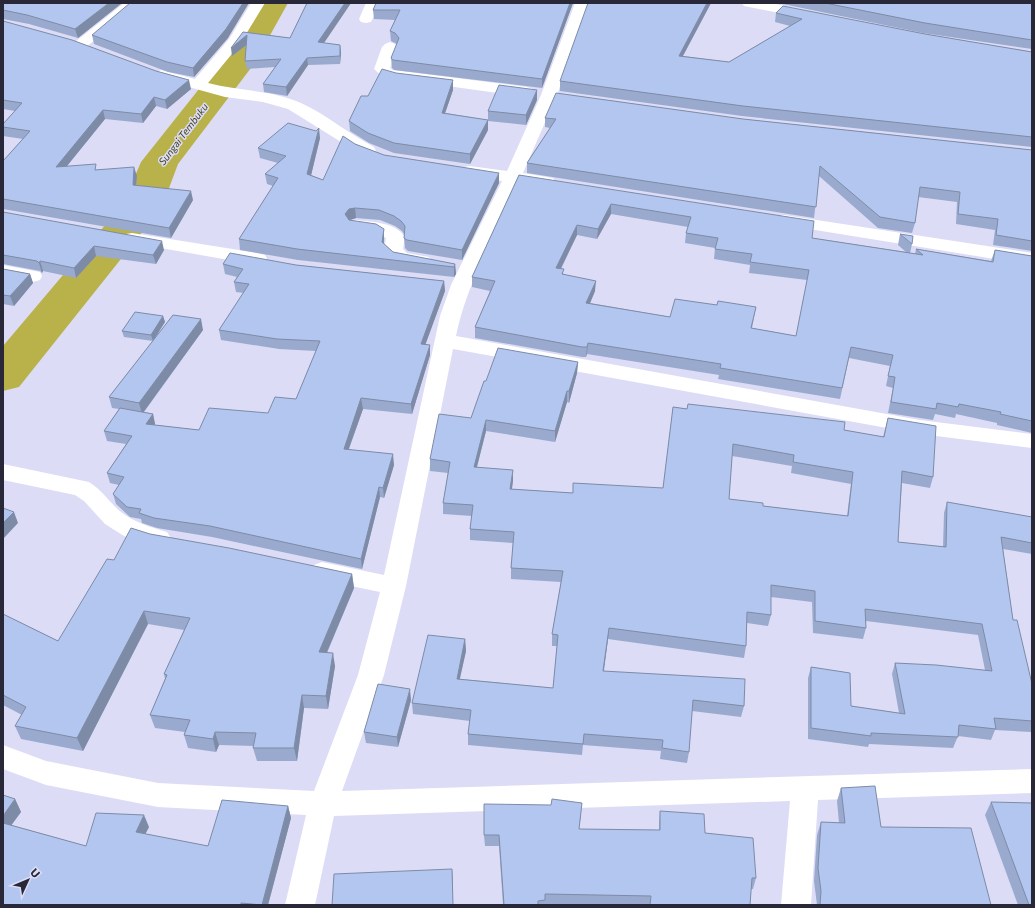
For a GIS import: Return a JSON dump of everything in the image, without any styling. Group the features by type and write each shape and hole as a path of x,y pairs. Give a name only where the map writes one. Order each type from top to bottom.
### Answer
{"street":[{"path":"80,45 133,3"},
{"path":"202,85 234,41 258,3"},
{"path":"366,20 373,3"},
{"path":"300,905 323,804 371,675 394,586 446,342 454,274 502,203 512,177 557,96 582,3"},
{"path":"749,3 822,18"},
{"path":"66,40 95,50"},
{"path":"390,47 382,68 388,74 557,96"},
{"path":"146,70 225,92 265,98 294,106 311,115 348,140 386,158"},
{"path":"457,170 560,184"},
{"path":"764,217 1032,259"},
{"path":"356,225 387,231 394,234 396,237 393,251 397,255 454,274"},
{"path":"113,235 277,263"},
{"path":"3,271 33,276"},
{"path":"446,342 920,427 1032,441"},
{"path":"3,472 80,488 92,495 113,518 132,530 151,536 181,542"},
{"path":"302,567 394,586"},
{"path":"3,757 46,773 158,795 323,804 1032,781"},
{"path":"796,905 805,788"}],"building":[{"path":"3,3 109,3 75,29 27,15 3,10"},
{"path":"130,3 243,3 226,29 193,68 167,62 92,35"},
{"path":"307,3 345,3 318,42 340,45 340,56 307,58 286,87 263,84 281,59 245,61 247,35 231,48 243,32 290,38"},
{"path":"376,3 570,3 542,79 393,60 391,58 399,38 395,33 390,31 400,10 373,10"},
{"path":"588,3 707,3 679,56 729,62 802,19 776,13 783,6 925,34 1032,52 1032,137 743,106 560,81"},
{"path":"825,3 1032,3 1032,40 925,23"},
{"path":"3,21 72,40 156,71 189,80 165,100 154,97 141,114 103,110 56,167 96,164 95,170 134,167 133,185 191,191 169,228 3,199 3,161 30,131 3,127 3,124 22,103 3,100"},
{"path":"382,69 396,73 453,80 442,113 488,120 470,154 394,143 368,133 349,121 361,96 368,96"},
{"path":"499,85 537,90 526,115 488,111"},
{"path":"556,93 743,119 1032,150 1032,241 996,235 998,219 958,214 960,192 920,187 915,223 880,217 820,166 816,207 527,163 556,119 545,118"},
{"path":"288,123 316,131 319,128 307,174 323,180 343,136 355,144 384,155 499,173 462,250 407,240 404,238 405,226 401,221 394,216 379,210 355,208 349,209 345,214 349,220 376,224 384,229 382,242 393,252 455,264 454,267 297,249 239,239 278,178 265,174 286,156 258,148"},
{"path":"519,175 814,221 812,238 923,255 916,249 993,262 995,250 1032,256 1032,421 1000,414 1001,412 959,404 958,407 937,403 936,409 891,402 895,377 888,376 893,355 851,347 842,388 720,368 721,364 588,343 587,347 582,347 475,327 495,281 472,277","holes":["611,204 691,217 686,233 718,238 715,249 752,254 750,262 809,270 796,336 751,328 756,307 718,301 717,305 675,299 670,317 586,303 596,281 562,274 564,269 556,268 577,225 598,229"]},
{"path":"3,212 162,241 153,255 94,246 74,268 40,261 39,263 37,261 3,255"},
{"path":"900,234 913,236 912,244"},
{"path":"230,253 296,265 444,281 421,344 430,345 411,404 361,398 344,449 393,454 383,488 379,487 361,559 210,526 154,518 139,513 141,509 127,507 113,494 124,477 107,473 132,436 104,431 120,408 153,414 146,424 199,430 209,408 268,413 275,397 296,399 320,341 277,339 219,330 249,284 234,282 243,269 223,264"},
{"path":"3,269 30,274 10,296 3,295"},
{"path":"135,312 163,316 151,335 122,331"},
{"path":"173,315 201,319 139,403 109,397"},
{"path":"498,348 578,362 569,391 567,391 555,431 486,420 474,467 513,470 510,489 573,493 573,483 663,488 673,407 687,409 688,404 845,422 844,430 884,437 888,418 936,426 933,477 902,471 898,542 946,547 947,502 1032,517 1032,543 1001,537 1013,620 1017,620 1032,684 1032,721 994,718 996,729 959,725 958,737 871,733 871,736 811,728 811,667 850,673 851,706 905,714 895,663 936,665 992,671 982,624 865,609 866,628 815,621 815,591 771,585 771,615 747,612 746,646 609,628 603,671 745,679 744,706 693,700 689,752 662,748 663,740 584,734 583,744 468,734 471,710 412,703 428,635 465,639 457,679 553,688 558,635 552,634 563,571 511,568 514,532 470,529 473,505 443,503 450,462 430,459 439,414 471,418 484,381 486,381","holes":["733,444 794,455 793,462 853,472 848,516 763,506 763,503 729,499"]},
{"path":"3,508 14,512 3,523"},
{"path":"131,528 150,534 229,548 352,574 319,652 333,653 326,696 302,695 294,748 253,748 256,733 215,732 213,739 184,735 190,720 150,715 167,675 164,674 190,618 144,611 77,738 15,726 26,707 3,695 3,614 58,641 107,559 114,560"},
{"path":"378,684 410,689 397,737 364,732"},
{"path":"875,786 881,827 971,828 991,905 820,905 821,891 818,868 821,822 845,823 841,788"},
{"path":"3,795 15,799 3,816"},
{"path":"552,799 582,803 579,829 660,830 660,811 704,814 705,833 753,838 756,878 752,878 750,905 650,905 651,896 545,894 545,900 538,901 538,905 504,905 499,835 484,835 484,804 551,805"},
{"path":"222,800 288,806 262,905 241,903 241,905 3,905 3,823 86,846 96,813 144,815 136,832 208,846"},
{"path":"991,802 1032,803 1032,905 1029,905"},
{"path":"452,869 453,905 332,905 334,874"}],"waterway":[{"name":"Sungai Tembuku","path":"3,376 142,207 160,162 237,64 272,3"}]}
